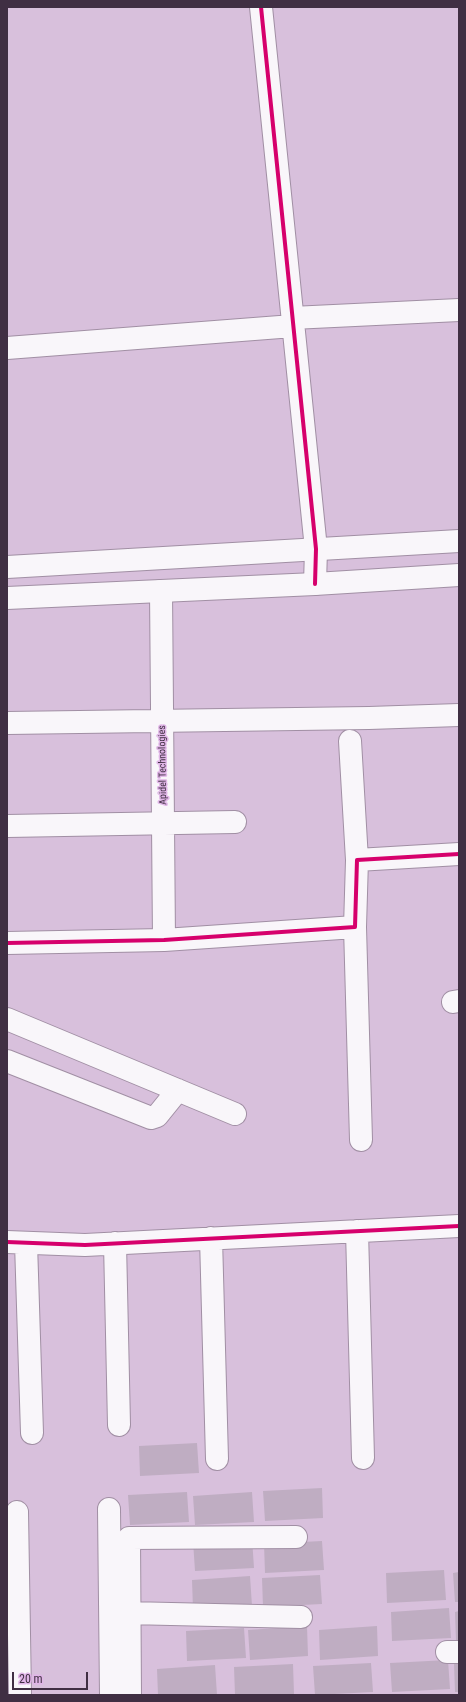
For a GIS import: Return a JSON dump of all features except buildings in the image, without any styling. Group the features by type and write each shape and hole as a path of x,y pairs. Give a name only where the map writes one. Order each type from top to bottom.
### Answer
{"street":[{"path":"260,7 316,549 315,584"},
{"path":"7,348 293,322 459,310"},
{"path":"7,567 459,541"},
{"path":"7,598 315,584 459,575"},
{"name":"Apidel Technologies","path":"161,591 164,940"},
{"path":"7,723 369,718 459,715"},
{"path":"350,741 357,860 355,927 361,1140"},
{"path":"7,826 235,822"},
{"path":"357,860 459,854"},
{"path":"7,943 164,940 355,927"},
{"path":"7,1019 235,1114"},
{"path":"7,1061 151,1118 157,1116 178,1090"},
{"path":"32,1433 17,1242 85,1245 459,1226"},
{"path":"357,1231 363,1458"},
{"path":"211,1238 217,1459"},
{"path":"115,1243 119,1425"},
{"path":"109,1510 112,1695"},
{"path":"16,1512 20,1695"},
{"path":"130,1695 128,1613 129,1538 296,1537"},
{"path":"128,1613 301,1617"}],"cycle path":[{"path":"261,7 316,549 315,584"},
{"path":"7,943 164,940 355,927 357,860 459,854"},
{"path":"7,1242 85,1245 459,1226"}]}
